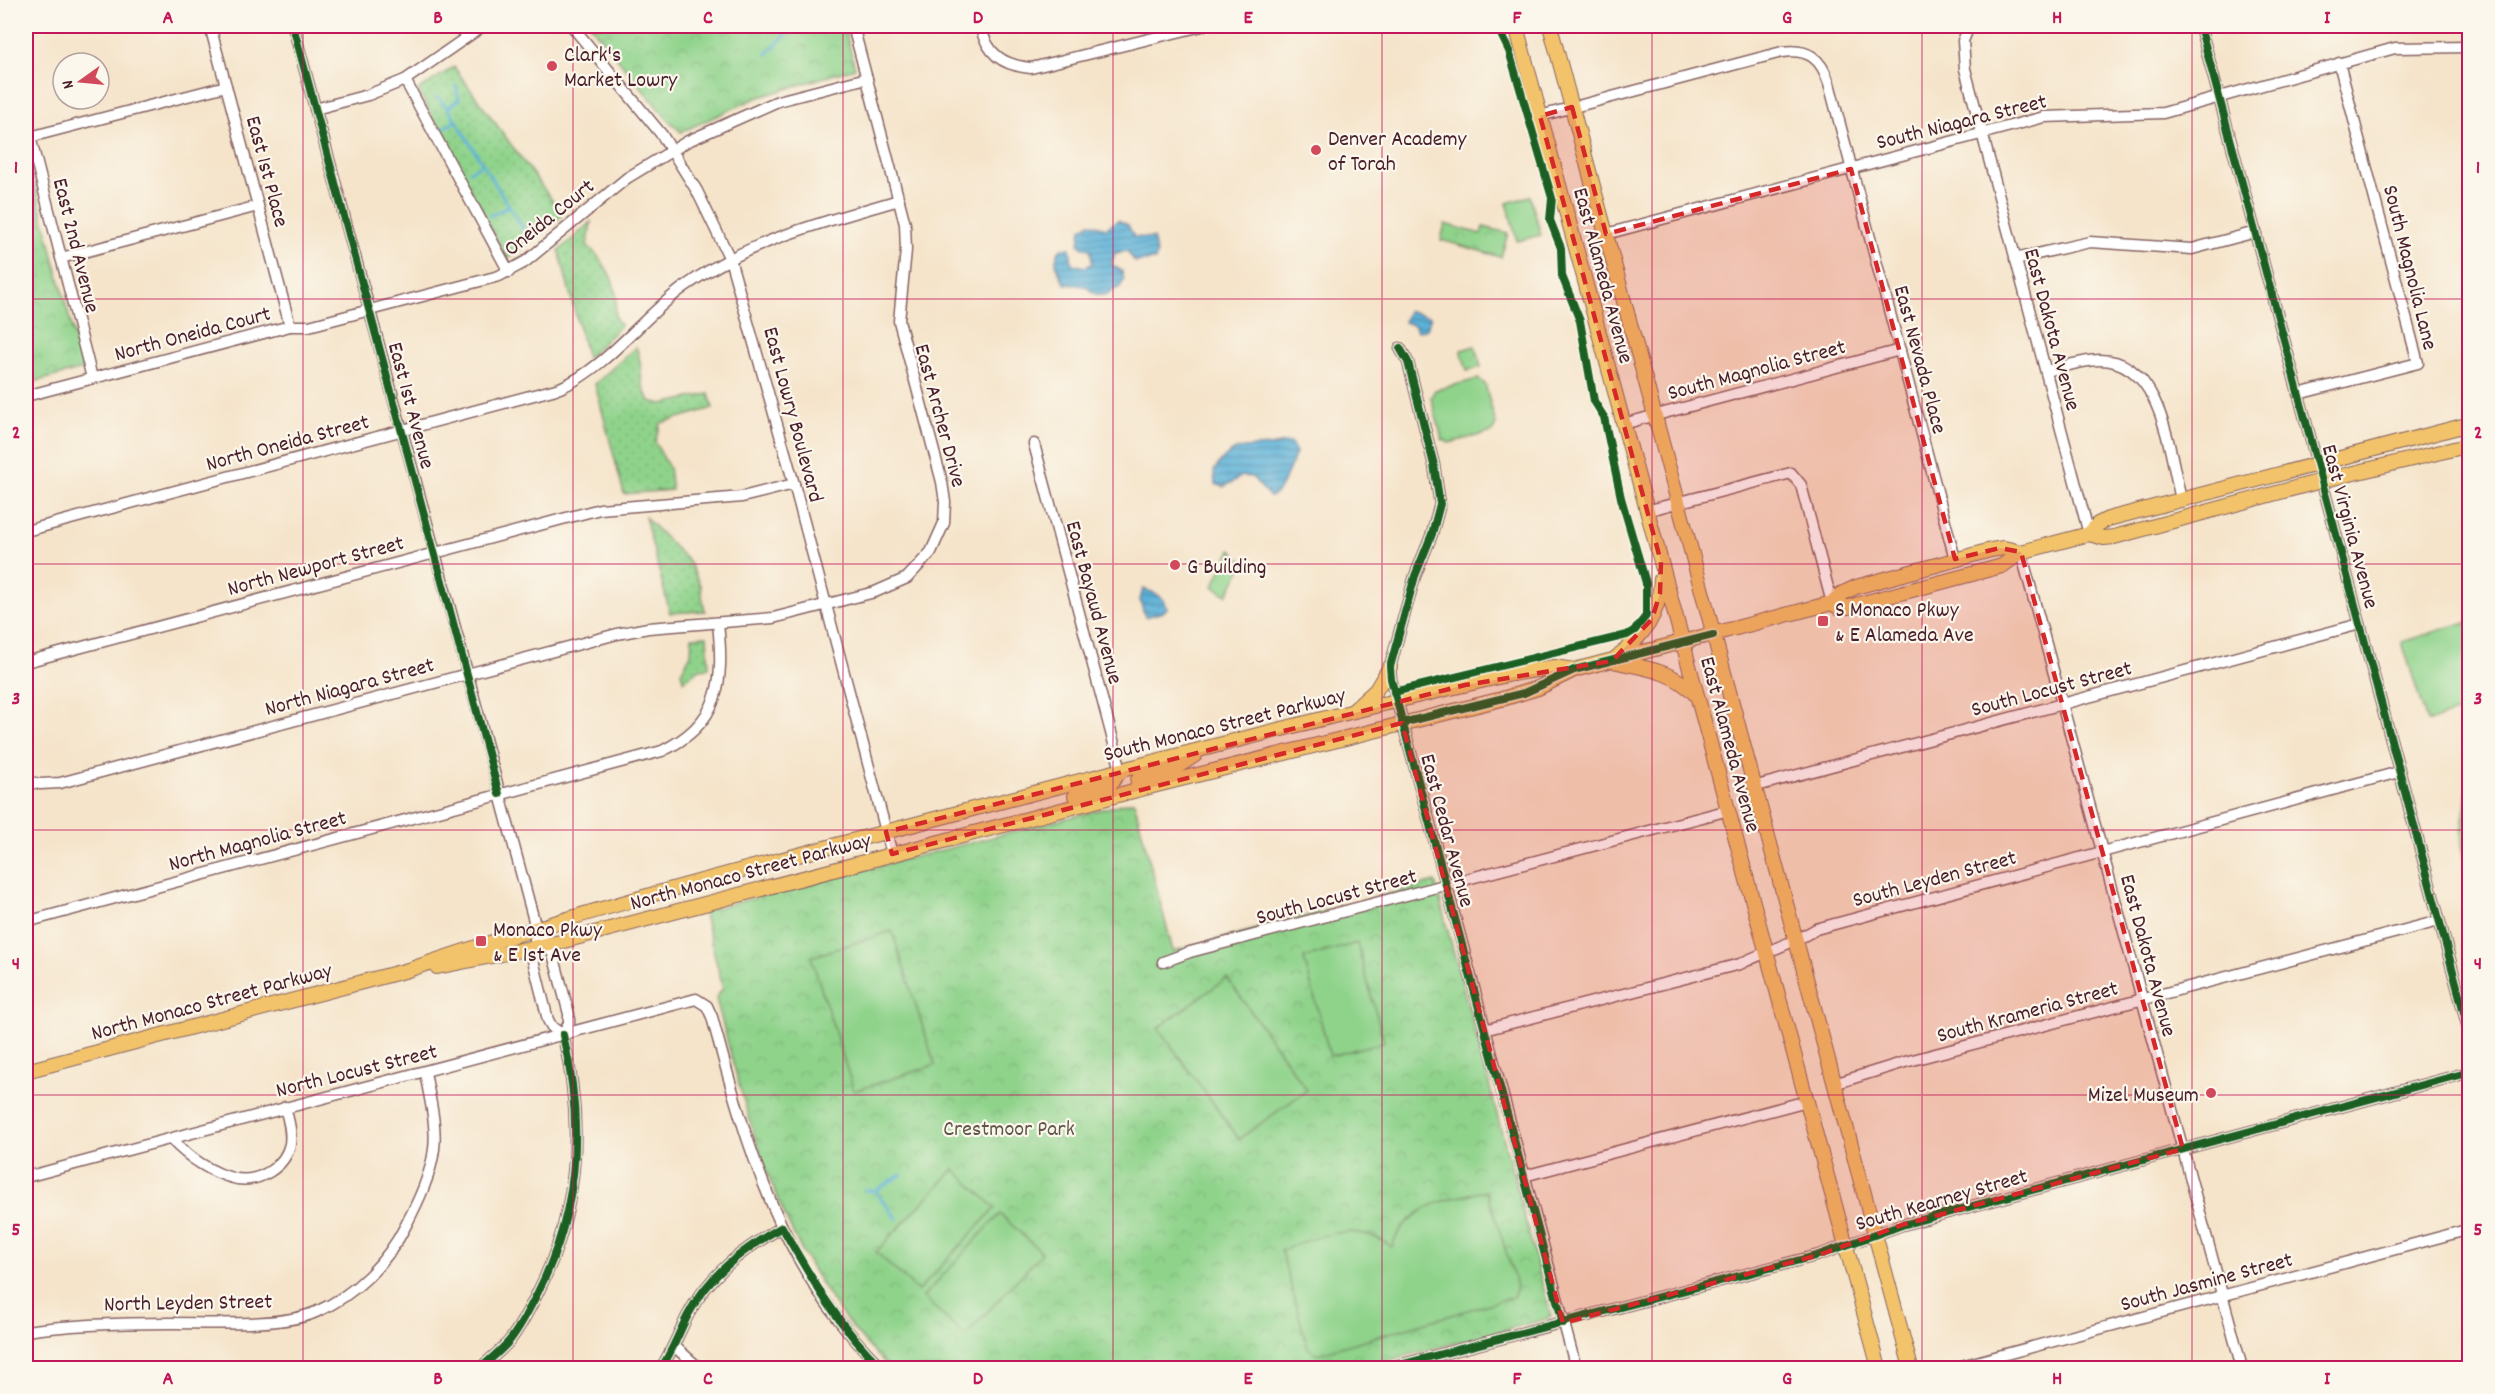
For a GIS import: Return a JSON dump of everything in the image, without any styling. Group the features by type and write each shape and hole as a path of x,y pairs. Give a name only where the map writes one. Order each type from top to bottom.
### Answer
{"main road":[{"name":"East Alameda Avenue","path":"1516,26 1879,1368"},
{"name":"East Alameda Avenue","path":"1550,26 1911,1368"},
{"path":"2089,534 2103,520 2316,462 2469,424"},
{"path":"2021,552 2000,548 1955,559 1856,587 1841,594 1832,603 1838,607 1848,607 2002,567 2021,552 2089,534 2104,538 2114,537 2321,481 2469,445"},
{"path":"1612,661 1637,640 1652,619 1660,593 1661,562"},
{"name":"South Monaco Street Parkway","path":"892,854 1529,691 1574,670 1832,603"},
{"path":"1612,661 1671,676 1697,696"},
{"path":"1351,713 1376,690 1390,667"},
{"name":"South Monaco Street Parkway","path":"886,832 1121,770 1536,669 1554,667 1574,670"},
{"path":"1137,790 1138,780 1146,774 1179,766 1202,750"},
{"path":"1044,814 1073,797 1108,787 1121,770"},
{"name":"North Monaco Street Parkway","path":"26,1071 408,970 536,930 886,832"},
{"name":"North Monaco Street Parkway","path":"408,970 463,964 548,945 892,854"}],"street":[{"name":"East 1st Place","path":"210,26 290,326"},
{"name":"East 1st Avenue","path":"293,26 536,930 548,945 570,1018 563,1035 552,1027 548,1020 533,960 536,930"},
{"path":"315,109 375,92 405,80 483,26"},
{"name":"East Lowry Boulevard","path":"572,26 645,111 672,150 697,191 730,259 794,484 892,854"},
{"name":"East Archer Drive","path":"826,606 875,592 907,578 927,557 944,522 945,502 942,482 899,321 906,242 900,200 853,26"},
{"path":"980,26 991,53 1002,61 1019,67 1046,66 1202,26"},
{"name":"East Dakota Avenue","path":"1969,26 1964,41 1963,60 2089,534"},
{"name":"East Virginia Avenue","path":"2200,26 2469,1035"},
{"name":"South Niagara Street","path":"1606,234 2056,115 2156,114 2395,48 2469,47"},
{"name":"East Nevada Place","path":"1540,116 1782,52 1802,51 1816,58 1826,75 1955,559"},
{"name":"South Magnolia Lane","path":"2298,394 2418,363 2339,63"},
{"name":"Oneida Court","path":"370,310 508,272 620,184 672,150 769,105 867,78"},
{"path":"405,80 508,272"},
{"path":"28,138 226,86"},
{"name":"East 2nd Avenue","path":"26,121 28,138 92,378"},
{"name":"North Oneida Street","path":"26,531 540,395 570,384 592,369 676,293 730,259 801,228 900,200"},
{"path":"61,258 258,206"},
{"path":"2015,259 2090,242 2192,249 2256,232"},
{"name":"North Oneida Court","path":"26,396 290,326 309,326 370,310"},
{"name":"East Cedar Avenue","path":"1400,348 1408,362 1438,482 1440,504 1432,534 1415,576 1390,667 1396,702 1576,1368"},
{"name":"South Magnolia Street","path":"1623,424 1900,350"},
{"path":"2046,371 2099,360 2120,363 2139,374 2154,398 2181,498"},
{"name":"East Bayaud Avenue","path":"1034,444 1121,770"},
{"path":"1646,511 1791,473 1801,485 1832,603"},
{"name":"North Newport Street","path":"26,662 610,507 742,497 794,484"},
{"name":"East Dakota Avenue","path":"2021,552 2242,1368"},
{"name":"North Niagara Street","path":"26,781 40,784 60,783 631,631 773,618 826,606"},
{"name":"North Magnolia Street","path":"26,922 654,754 681,741 703,720 716,698 721,672 718,623"},
{"name":"South Locust Street","path":"1753,787 2360,624"},
{"name":"South Leyden Street","path":"1484,1030 1740,964 1766,951 1795,942 1816,928 2399,772"},
{"name":"South Locust Street","path":"1163,962 1190,952 1729,810"},
{"name":"South Krameria Street","path":"1834,1083 1905,1062 2439,921"},
{"name":"North Locust Street","path":"26,1177 696,999 707,1006 712,1017 747,1144 782,1227"},
{"path":"481,1368 510,1340 531,1305 555,1259 571,1199 576,1122 574,1087 563,1035"},
{"name":"North Leyden Street","path":"26,1331 84,1323 239,1323 278,1320 315,1313 339,1299 370,1277 397,1243 419,1201 434,1149 433,1119 425,1072"},
{"name":"South Kearney Street","path":"1388,1368 1820,1255 1874,1235 2469,1072"},
{"path":"1524,1176 1807,1101"},
{"path":"171,1139 185,1154 226,1176 239,1179 258,1177 268,1173 286,1155 290,1127 285,1107"},
{"path":"661,1368 696,1300 712,1281 738,1254 782,1227 821,1296 865,1353 882,1368"},
{"name":"South Jasmine Street","path":"1954,1368 2469,1229"},
{"path":"674,1346 699,1368"}],"highlighted area":[{"path":"1572,107 1606,234 1851,169 1955,559 2000,548 2021,552 2183,1149 1902,1225 1819,1255 1563,1323 1402,723 892,854 886,832 1465,685 1612,661 1652,619 1660,593 1661,562 1540,116"}],"green space":[{"path":"591,26 844,26 855,68 756,98 681,132 666,118"},
{"path":"454,67 563,215 507,259 418,90"},
{"path":"26,153 83,369 33,382 26,354"},
{"path":"1530,196 1541,235 1517,241 1507,203"},
{"path":"591,222 587,246 602,261 613,282 616,295 615,315 621,326 587,358 559,251"},
{"path":"1445,224 1481,234 1483,227 1508,233 1501,257 1441,240"},
{"path":"1475,346 1481,367 1467,371 1461,350"},
{"path":"636,347 643,387 650,401 662,404 709,394 713,408 661,423 655,442 669,468 672,490 624,494 595,384"},
{"path":"1478,379 1485,384 1496,425 1492,432 1449,443 1442,439 1431,397 1435,390"},
{"path":"645,517 689,562 700,585 705,611 670,613"},
{"path":"1231,550 1235,552 1233,555 1245,562 1227,595 1213,587"},
{"path":"2469,621 2469,709 2427,722 2402,642"},
{"path":"707,636 709,668 699,669 684,681 681,672 691,654 692,637"},
{"path":"2469,780 2470,879 2466,880 2461,833"},
{"name":"Crestmoor Park","path":"1134,801 1173,951 1435,882 1551,1316 1547,1319 1360,1368 890,1368 854,1330 824,1288 798,1244 759,1148 716,998 723,988 703,911"},
{"path":"892,931 935,1065 854,1091 811,957"},
{"path":"1357,943 1384,1042 1330,1056 1304,958"},
{"path":"1227,978 1307,1090 1239,1139 1158,1028"},
{"path":"954,1169 995,1208 918,1291 876,1252"},
{"path":"1487,1191 1517,1286 1513,1297 1317,1354 1308,1348 1281,1251 1323,1236 1351,1232 1379,1239 1392,1247 1398,1233 1418,1213 1444,1201"},
{"path":"1000,1214 1042,1253 965,1336 923,1297"}],"water":[{"path":"1118,220 1128,225 1134,237 1153,238 1157,255 1155,260 1135,262 1127,251 1115,253 1113,266 1122,271 1124,280 1120,287 1105,295 1095,294 1085,286 1065,284 1056,262 1061,248 1070,248 1072,264 1085,267 1092,264 1091,250 1079,245 1081,229 1090,223 1106,228"},
{"path":"1408,311 1431,317 1427,329 1417,331 1414,325 1404,322"},
{"path":"1291,443 1296,452 1280,489 1270,497 1252,477 1242,476 1224,487 1215,484 1214,471 1230,453 1237,449"},
{"path":"1143,589 1161,598 1167,608 1163,612 1145,617 1140,600"}],"waterway":[{"path":"767,54 794,26"},
{"path":"448,108 459,99 456,86"},
{"path":"437,97 448,108 524,230"},
{"path":"444,128 456,121"},
{"path":"470,171 483,164"},
{"path":"490,216 509,206"},
{"path":"864,1190 875,1191 901,1175"},
{"path":"875,1191 897,1219"}],"cycle path":[{"path":"293,26 499,794"},
{"path":"1394,692 1627,635 1635,630 1646,616 1646,583 1621,498 1604,417 1594,401 1580,321 1562,276 1561,248 1550,220 1552,198 1509,51 1497,26"},
{"path":"2200,26 2470,1035"},
{"path":"1400,348 1408,362 1434,465 1440,504 1432,534 1415,576 1390,667 1391,679 1563,1323"},
{"path":"1402,723 1524,693 1574,670 1713,635"},
{"path":"481,1368 507,1344 522,1323 552,1261 562,1230 574,1166 575,1134 574,1101 563,1035"},
{"path":"1388,1368 1819,1255 1902,1225 2470,1072"},
{"path":"661,1368 688,1315 706,1287 728,1264 754,1244 782,1227 839,1319 882,1368"}],"place":[{"name":"Clark's Market Lowry","path":"552,66"},
{"name":"Denver Academy of Torah","path":"1316,150"},
{"name":"G Building","path":"1175,565"},
{"name":"S Monaco Pkwy & E Alameda Ave","path":"1823,621"},
{"name":"Monaco Pkwy & E 1st Ave","path":"481,941"},
{"name":"Mizel Museum","path":"2211,1093"}]}
